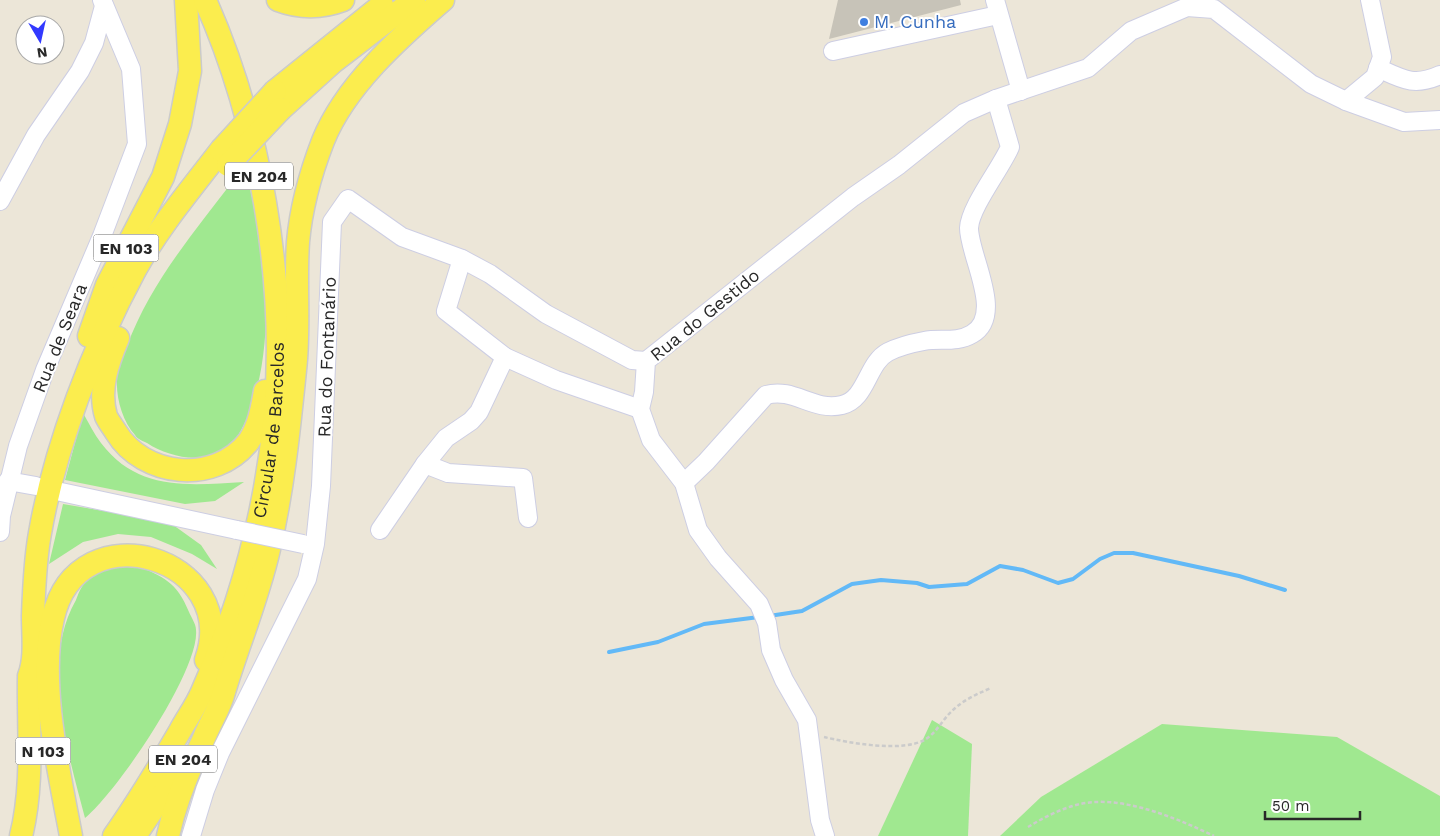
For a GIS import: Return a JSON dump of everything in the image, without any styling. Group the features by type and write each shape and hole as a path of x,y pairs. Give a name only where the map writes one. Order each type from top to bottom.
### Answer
{"main road":[{"name":"EN 103","path":"33,666 34,609 39,535 48,491 47,476 74,377 107,285 163,177 180,124 190,71 189,14 186,0"},
{"name":"Circular de Barcelos","path":"114,836 149,784 192,708 201,696 228,629 255,535 273,434 277,360 270,240 256,159 239,94 205,0"},
{"path":"218,0 251,86 270,155 281,222 287,282 289,370 292,383"},
{"path":"278,0 294,6 328,6 344,0"},
{"path":"48,491 68,424 108,325 136,269 170,216 328,47 389,0"},
{"path":"278,100 333,62 414,0"},
{"path":"168,836 172,819 198,749 224,693 226,680 243,635 269,550 286,455 292,383 295,370 298,241 305,199 324,140 355,86 406,32 443,0"},
{"path":"225,158 147,280 123,326 108,361 103,387 106,416 125,446 148,463 174,471 198,469 216,464 225,460 248,441 261,416 268,376 277,360"},
{"path":"72,836 60,777 50,695 48,647 53,617 62,592 80,570 108,558 134,555 162,560 183,574 199,590 209,617 211,646 192,708"},
{"path":"21,836 26,815 29,781 29,676 33,666"},
{"name":"N 103","path":"33,666 37,676 44,760 58,836"},
{"name":"EN 204","path":"135,836 172,781 218,689 226,680"}],"street":[{"path":"1346,101 1375,76 1382,58 1370,0"},
{"path":"0,202 26,151 80,71 94,43 103,3"},
{"name":"Rua de Seara","path":"0,532 8,481 18,446 45,370 102,236 137,144 131,70 103,3"},
{"path":"1217,4 1311,84 1346,101 1404,122 1437,126"},
{"name":"Rua do Gestido","path":"825,836 820,820 807,720 784,680 772,650 767,623 759,604 718,558 698,530 684,483 651,440 640,409 644,392 646,361 853,197 899,165 964,113 996,99 1088,68 1131,31 1147,24 1187,8 1217,4"},
{"path":"833,51 997,7 1021,91"},
{"path":"1378,68 1415,82 1423,82 1440,75"},
{"path":"684,483 706,462 766,395 777,392 824,408 845,405 857,395 874,364 887,352 925,340 958,340 974,334 984,322 987,306 969,227 978,202 1001,166 1010,147 996,99"},
{"name":"Rua do Fontanário","path":"191,836 205,790 220,753 308,579 309,544 321,486 332,222 348,199 402,237 462,258 490,274 546,314 632,360 646,361"},
{"path":"462,258 446,311 504,357 556,380 640,409"},
{"path":"380,530 425,464 446,438 471,421 479,412 504,357"},
{"path":"425,464 448,473 523,478 528,518"},
{"path":"8,481 48,491 309,544"}],"path":[{"path":"808,728 823,737 848,743 892,746 926,740 952,711 965,700 991,688"},
{"path":"1028,827 1052,812 1095,802 1128,804 1192,825 1214,836"}],"green space":[{"path":"244,170 259,228 266,291 266,323 258,383 246,421 232,444 219,453 209,456 198,458 177,456 140,440 130,429 122,413 118,396 118,371 137,323 160,280 203,220 233,181"},
{"path":"83,413 98,440 116,459 131,470 148,478 185,484 244,482 215,501 185,504 65,480"},
{"path":"63,504 169,522 201,545 217,569 192,554 151,537 118,534 83,542 49,564"},
{"path":"134,565 161,577 174,587 195,625 194,648 185,673 154,729 116,783 85,818 71,765 61,708 60,651 65,625 79,593 90,579 101,572"},
{"path":"932,720 972,744 968,836 878,836"},
{"path":"1162,724 1337,737 1440,796 1440,836 1000,836 1041,797"}],"building":[{"name":"M. Cunha","path":"838,0 960,0 961,5 829,39"}],"waterway":[{"path":"769,616 802,611 852,584 881,580 917,583 929,587 967,584 1000,566 1023,570 1058,583 1073,579 1100,559 1114,553 1133,553 1239,576 1285,590"},
{"path":"609,652 658,642 704,624 759,617"}],"place":[{"name":"M. Cunha","path":"864,22"}]}
